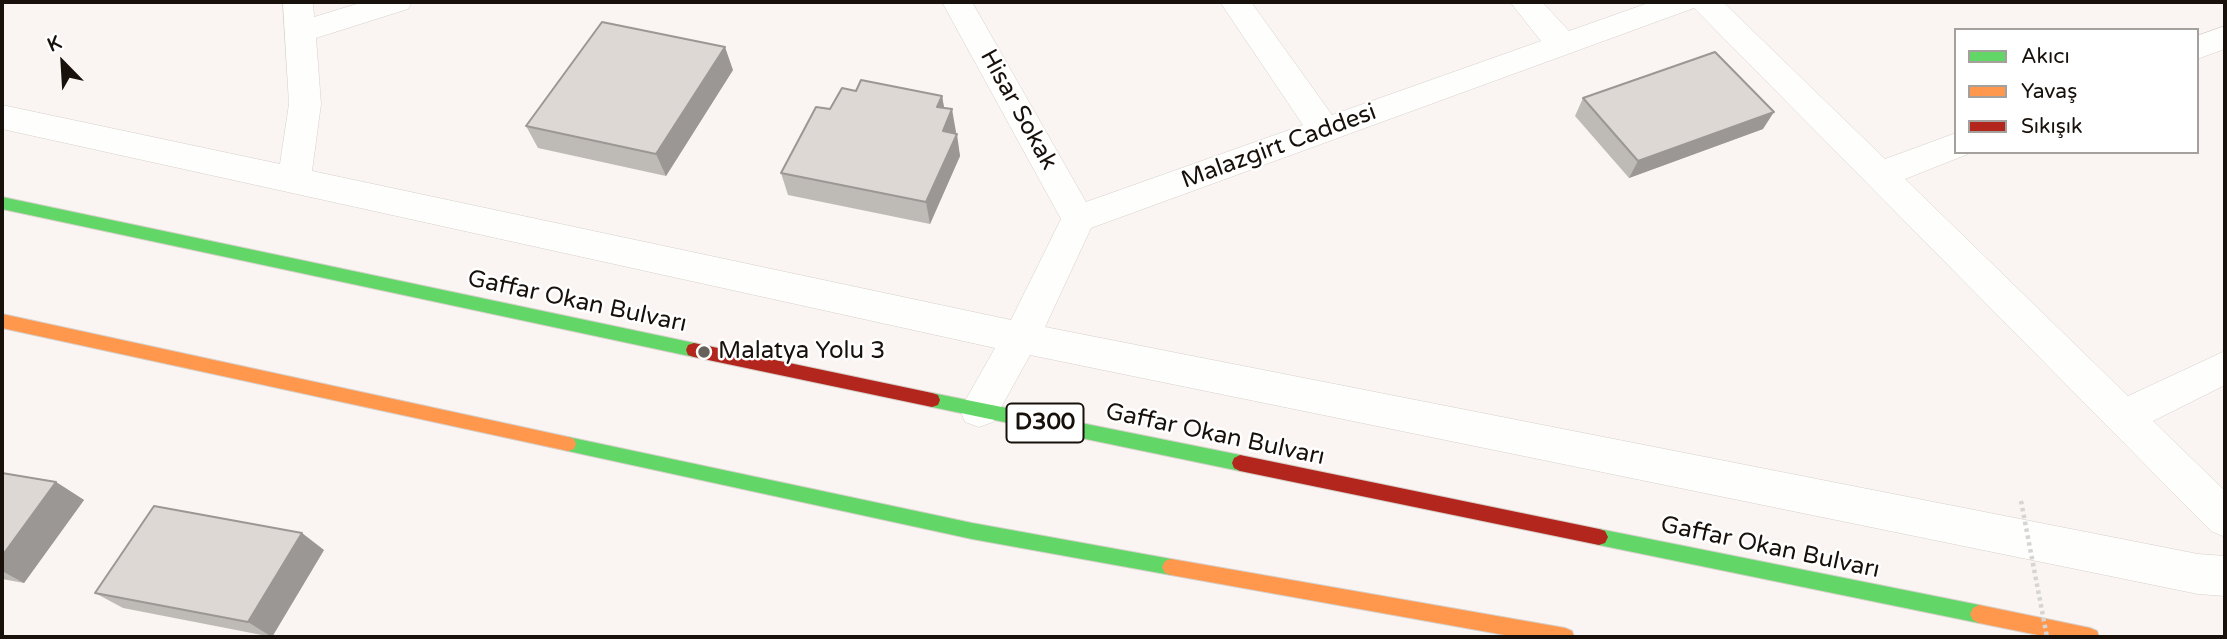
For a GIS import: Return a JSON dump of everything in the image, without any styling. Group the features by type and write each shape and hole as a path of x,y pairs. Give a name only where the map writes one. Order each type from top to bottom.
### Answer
{"highway":[{"name":"Gaffar Okan Bulvarı","path":"2,203 979,410 2090,637"},
{"path":"2,321 972,531 1557,636"}],"street":[{"path":"294,181 305,104 299,17 397,2"},
{"name":"Hisar Sokak","path":"957,2 1078,219"},
{"path":"1235,2 1325,131"},
{"path":"1525,2 1563,44"},
{"name":"Malazgirt Caddesi","path":"1078,219 1682,2"},
{"path":"1705,2 2225,518"},
{"path":"2199,47 2225,37"},
{"path":"2,117 1021,338 2184,571 2225,576"},
{"path":"1878,176 1954,146"},
{"path":"979,410 1021,338 1078,219"},
{"path":"2123,417 2225,367"}],"path":[{"path":"2021,502 2047,637"}],"building":[{"path":"602,22 725,47 656,154 526,126"},
{"path":"1715,52 1774,112 1638,161 1583,98"},
{"path":"861,80 942,96 937,107 952,109 943,131 957,134 926,202 781,173 816,107 830,109 842,88 856,91"},
{"path":"2,473 56,482 2,556"},
{"path":"154,506 302,533 248,622 95,593"}],"traffic: fast":[{"path":"2,203 694,350"},
{"path":"932,400 1240,463"},
{"path":"568,444 972,531 1171,567"},
{"path":"1599,537 1979,614"}],"traffic: slow":[{"path":"2,321 568,444"},
{"path":"1171,567 1565,637"},
{"path":"1979,614 2090,637"}],"traffic: jam":[{"path":"694,350 932,400"},
{"path":"1240,463 1599,537"}],"place":[{"name":"Malatya Yolu 3","path":"704,352"}]}
